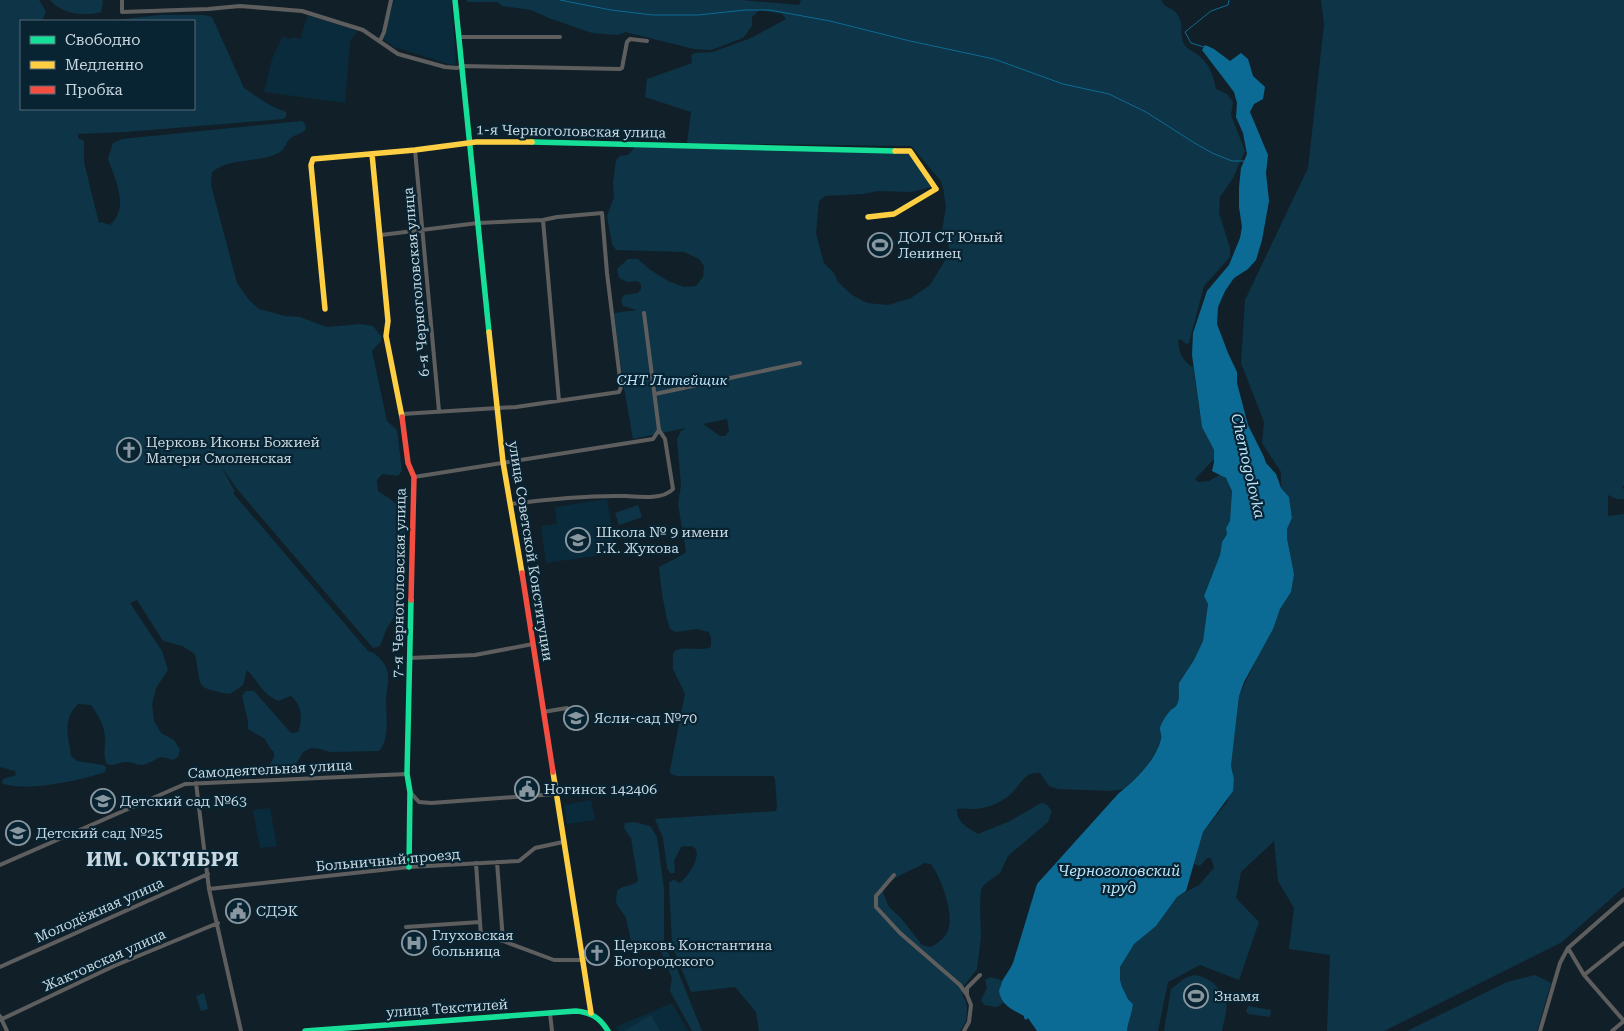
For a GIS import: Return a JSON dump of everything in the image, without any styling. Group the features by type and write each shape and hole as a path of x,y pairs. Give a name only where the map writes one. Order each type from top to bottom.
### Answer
{"street":[{"path":"122,0 122,12 240,6 302,11 363,30 398,54 445,67 457,68 462,66 620,69 622,68 627,42 630,40 647,41"},
{"path":"240,0 240,6"},
{"path":"380,41 384,32 391,0"},
{"name":"улица Советской Конституции","path":"455,0 503,462 591,1013"},
{"path":"459,37 560,37"},
{"name":"1-я Черноголовская улица","path":"325,310 311,165 313,159 469,143 610,140 681,145 910,151 936,189 894,214 868,217"},
{"name":"6-я Черноголовская улица","path":"415,150 439,411"},
{"name":"7-я Черноголовская улица","path":"372,154 388,321 386,336 402,414 408,463 414,477 407,774 410,792 409,867"},
{"path":"381,235 478,223 543,220 558,216 602,213 607,273 621,388 619,392 516,407 402,414"},
{"path":"543,220 559,400"},
{"path":"510,504 574,497 642,497 670,493 673,486 665,439 659,430 644,313"},
{"path":"655,394 800,362"},
{"path":"414,477 653,439 659,430"},
{"path":"410,658 475,655 533,644"},
{"path":"543,712 567,708"},
{"name":"Самодеятельная улица","path":"0,865 172,788 185,784 407,774"},
{"path":"196,783 210,889 241,1031"},
{"path":"410,792 419,802 432,803 556,794"},
{"name":"Больничный проезд","path":"210,889 409,867 518,861 535,848 563,842"},
{"path":"497,862 502,942"},
{"path":"476,863 481,936 554,960 582,960"},
{"name":"Молодёжная улица","path":"0,967 208,874"},
{"path":"894,875 876,896 876,907 900,933 960,985 971,1005 969,1022 964,1031"},
{"path":"1542,1030 1560,962 1568,948 1624,899"},
{"path":"406,927 480,922"},
{"name":"Жактовская улица","path":"1,1018 114,966 218,923"},
{"path":"1584,975 1624,943"},
{"path":"1568,948 1584,975 1624,1021 1612,1031"},
{"path":"967,995 967,988 980,975"},
{"name":"улица Текстилей","path":"306,1031 576,1011 591,1013"},
{"path":"550,1013 552,1031"},
{"path":"591,1013 597,1016 608,1031"},
{"path":"1,1018 7,1031"}],"shaded area":[{"path":"392,0 451,0 455,66 394,47 383,39"},
{"path":"308,15 357,31 350,42 345,103 264,92 272,59 282,37 300,39"},
{"name":"Школа № 9 имени Г.К. Жукова","path":"607,499 616,553 546,563 541,526 557,524 555,507"},
{"path":"591,800 595,820 567,824 564,805"},
{"path":"270,808 277,846 260,848 253,810"},
{"path":"672,1003 688,1031 619,1031 616,1027"}],"green space":[{"path":"0,0 39,0 46,11 42,20 20,20 20,110 195,110 195,20 115,20 160,15 204,15 212,17 244,88 271,106 286,112 286,117 283,119 126,132 78,134 78,138 84,141 84,162 99,223 110,225 116,218 120,202 117,184 108,159 113,143 122,139 302,121 305,124 306,129 290,139 280,152 272,156 219,167 212,172 211,185 237,283 249,300 259,309 285,316 300,317 327,327 361,324 373,326 381,336 381,341 372,351 387,421 397,430 402,471 398,476 382,474 377,480 378,491 395,503 404,515 406,521 406,574 400,607 386,630 380,646 373,648 237,489 221,466 235,492 233,493 368,651 379,657 384,663 388,677 385,740 379,751 330,752 311,748 303,752 292,771 282,773 277,771 270,764 274,757 274,752 265,739 248,729 242,696 246,691 254,691 291,733 298,732 301,723 299,708 295,700 291,696 278,701 272,698 247,670 243,685 230,694 210,690 205,687 199,679 195,654 182,646 163,641 137,600 130,603 162,651 168,670 156,688 152,704 154,721 161,733 174,740 180,750 178,757 173,760 164,757 159,758 143,765 129,762 114,765 107,764 104,754 104,732 100,720 91,705 78,704 70,716 67,728 71,756 77,761 103,765 106,767 105,772 68,782 24,787 2,783 3,779 16,775 15,771 0,767"},
{"path":"50,0 102,0 103,2 101,12 80,14 60,8"},
{"name":"СНТ Литейщик","path":"466,0 740,0 799,5 801,0 1161,0 1164,5 1174,11 1179,17 1184,44 1208,66 1216,89 1227,94 1233,102 1231,115 1245,151 1233,178 1220,197 1219,213 1230,248 1230,257 1204,286 1189,343 1186,344 1180,339 1178,340 1182,356 1193,367 1202,427 1214,450 1214,459 1195,479 1198,482 1209,481 1221,474 1229,482 1232,491 1230,521 1226,528 1227,534 1222,542 1220,555 1204,596 1208,603 1203,641 1194,660 1179,683 1180,693 1178,702 1162,723 1161,738 1157,749 1146,768 1124,789 1111,791 1058,789 1049,786 1040,773 1035,773 1027,776 1009,796 994,804 978,809 957,809 958,818 978,834 1010,821 1041,803 1046,804 1052,811 1048,822 1008,856 1000,873 981,889 981,937 977,969 963,987 962,994 967,1010 966,1021 960,1031 759,1031 756,1012 735,987 691,992 672,945 669,882 674,880 680,883 684,879 693,866 697,853 690,846 681,847 674,861 675,873 670,873 667,868 663,838 655,819 776,811 775,779 773,776 677,776 671,774 670,770 685,694 673,669 673,654 676,650 681,649 711,647 709,632 697,629 675,632 670,629 664,607 659,567 684,554 686,551 678,504 681,485 677,439 681,431 686,428 633,439 614,313 637,310 623,306 621,301 624,295 638,293 641,289 641,284 637,281 628,282 619,278 617,269 628,259 638,259 649,269 668,281 684,287 696,286 703,277 704,266 699,259 684,252 616,250 612,244 607,216 614,197 613,184 616,160 620,156 628,155 635,147 909,153 931,187 912,192 878,191 863,194 825,196 819,201 816,233 824,263 834,273 838,282 852,295 867,303 888,305 911,298 930,285 946,259 949,247 942,231 946,207 941,181 911,146 687,143 691,112 645,97 647,79 692,63 691,55 695,53 713,52 751,38 786,19 782,14 759,10 752,17 752,26 743,38 711,50 694,49 625,32 618,35 592,33 531,10 502,6 497,2 468,2","holes":["727,419 729,431 725,436 720,436 703,424","924,863 931,864 935,870 948,903 950,920 945,936 931,947 922,945 901,918 889,907 883,893 895,878"]},
{"path":"1321,0 1624,0 1624,486 1622,486 1624,499 1617,499 1608,495 1608,516 1624,514 1624,887 1562,942 1384,1031 1327,1031 1330,955 1289,949 1294,908 1278,881 1274,841 1241,872 1236,898 1259,922 1239,980 1200,965 1168,982 1158,1031 1127,1031 1133,1004 1124,993 1120,980 1120,967 1130,948 1156,926 1177,897 1199,885 1214,868 1211,858 1207,858 1200,866 1194,864 1203,832 1227,802 1234,779 1231,766 1239,696 1280,609 1291,592 1294,574 1287,538 1287,529 1292,518 1289,497 1281,488 1281,472 1262,443 1264,422 1241,363 1245,300 1308,168 1324,25"},
{"name":"ДОЛ СТ Юный Ленинец","path":"887,232 895,244 875,259 866,246"},
{"path":"638,505 642,517 619,525 615,513"},
{"path":"634,822 650,826 657,837 664,889 664,941 652,946 643,946 631,941 626,918 616,903 617,891 638,881 631,838 624,828 625,823"},
{"path":"666,949 677,969 702,1031 692,1031 670,991 672,978 661,951"},
{"name":"Знамя","path":"1194,975 1210,981 1224,997 1226,1009 1222,1031 1164,1031 1171,989 1185,978"},
{"path":"1535,975 1551,983 1537,1031 1407,1031 1507,982"},
{"path":"991,977 1003,981 1000,997 1003,1003 997,1007 984,1005 981,1000 987,988 985,980"},
{"path":"204,993 208,1009 201,1011 196,996"},
{"path":"1248,1006 1271,1010 1270,1017 1248,1014 1246,1011"},
{"path":"651,1015 660,1031 624,1031"}],"water":[{"name":"Черноголовский пруд","path":"1205,45 1230,61 1241,53 1248,59 1253,76 1265,87 1263,99 1254,104 1250,112 1268,155 1266,173 1269,201 1262,240 1256,260 1248,269 1234,278 1225,291 1218,307 1217,324 1237,372 1237,383 1248,425 1266,463 1276,474 1281,488 1289,497 1292,518 1287,529 1287,538 1294,574 1291,592 1280,609 1273,629 1244,682 1239,696 1231,766 1234,779 1233,791 1203,832 1186,891 1177,897 1156,926 1134,944 1120,967 1122,987 1133,1004 1127,1031 1037,1031 1028,1018 1026,1020 1024,1016 1004,1003 999,990 1003,979 1013,963 1037,884 1118,794 1144,770 1154,755 1161,739 1160,728 1167,714 1178,703 1179,683 1194,660 1203,641 1208,604 1204,596 1220,555 1222,542 1227,534 1226,528 1230,521 1232,491 1226,478 1212,471 1214,450 1202,427 1192,355 1193,333 1207,291 1229,265 1240,238 1242,227 1239,187 1241,168 1247,154 1243,133 1236,117 1237,103 1234,92 1202,50"}],"waterway":[{"path":"560,0 611,10 653,15 698,15 745,10 770,10 830,21 994,59 1063,84 1109,94 1146,112 1212,153 1232,161 1244,161"},
{"name":"Chernogolovka","path":"1204,47 1191,43 1185,32 1211,11 1228,5 1229,0"}],"traffic: fast":[{"path":"455,0 489,332"},
{"path":"532,142 895,151"},
{"path":"409,867 410,792 407,774 411,600"},
{"path":"305,1031 576,1011 595,1016 608,1031"}],"traffic: slow":[{"path":"325,309 311,165 313,159 415,150 476,142 532,142"},
{"path":"868,217 894,214 936,189 910,151 895,151"},
{"path":"372,154 388,321 386,336 402,417"},
{"path":"489,332 503,462 522,573"},
{"path":"553,772 591,1013"}],"traffic: jam":[{"path":"402,417 408,463 414,477 411,600"},
{"path":"522,573 553,772"}],"place":[{"name":"ДОЛ СТ Юный Ленинец","path":"880,245"},
{"name":"Церковь Иконы Божией Матери Смоленская","path":"129,450"},
{"name":"Школа № 9 имени Г.К. Жукова","path":"578,540"},
{"name":"Ясли-сад №70","path":"576,718"},
{"name":"Ногинск 142406","path":"527,789"},
{"name":"Детский сад №63","path":"103,801"},
{"name":"Детский сад №25","path":"18,833"},
{"name":"СДЭК","path":"238,911"},
{"name":"Глуховская больница","path":"414,943"},
{"name":"Церковь Константина Богородского","path":"597,953"},
{"name":"Знамя","path":"1196,996"}],"district":[{"name":"ИМ. ОКТЯБРЯ","path":"163,859"}]}
